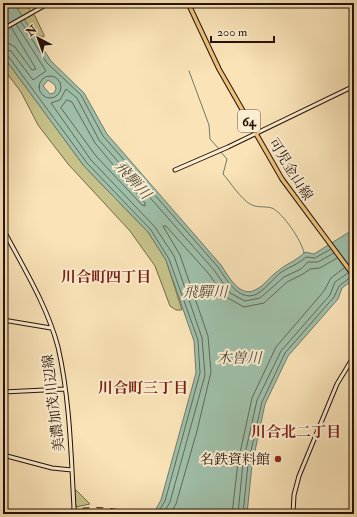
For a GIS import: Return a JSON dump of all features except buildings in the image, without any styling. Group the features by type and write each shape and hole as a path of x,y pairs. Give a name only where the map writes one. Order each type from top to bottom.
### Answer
{"main road":[{"name":"可児金山線","path":"188,3 219,69 282,179 354,276"}],"street":[{"path":"3,29 49,3"},
{"path":"175,170 256,134 354,86"},
{"name":"美濃加茂川辺線","path":"3,229 40,298 58,347 65,388 75,514"},
{"path":"3,320 51,328"},
{"path":"293,514 294,495 299,476 335,388 354,356"},
{"path":"3,392 65,388"},
{"path":"3,455 52,468 72,470"}],"shaded area":[{"path":"14,3 25,4 35,16 44,37 33,34"},
{"path":"3,56 84,166 148,232 166,260 182,310 176,310 170,306 155,266 130,231 68,164 38,125 21,92 3,68"},
{"path":"76,490 90,504 76,507 74,491"}],"water":[{"path":"3,3 14,3 51,61 84,93 107,134 221,265 231,280 240,289 251,292 257,289 275,273 305,252 314,254 354,229 354,279 342,288 338,299 288,356 265,404 252,465 247,514 153,514 161,500 196,373 194,341 166,260 148,232 84,166 3,56","holes":["48,80 55,85 56,89 54,93 50,94 43,86"]}],"waterway":[{"path":"189,71 209,125 210,139 219,149"},
{"path":"221,152 227,159 223,174 236,190 252,205 272,208 281,215 300,242 304,253"}],"railway":[{"path":"55,514 86,508 116,509 137,514"}],"place":[{"name":"名鉄資料館","path":"278,459"}],"district":[{"name":"川合町四丁目","path":"106,277"},
{"name":"川合町三丁目","path":"143,388"},
{"name":"川合北二丁目","path":"296,432"}],"water label":[{"name":"飛騨川","path":"133,180"},
{"name":"飛驒川","path":"205,292"},
{"name":"木曽川","path":"239,358"}]}
